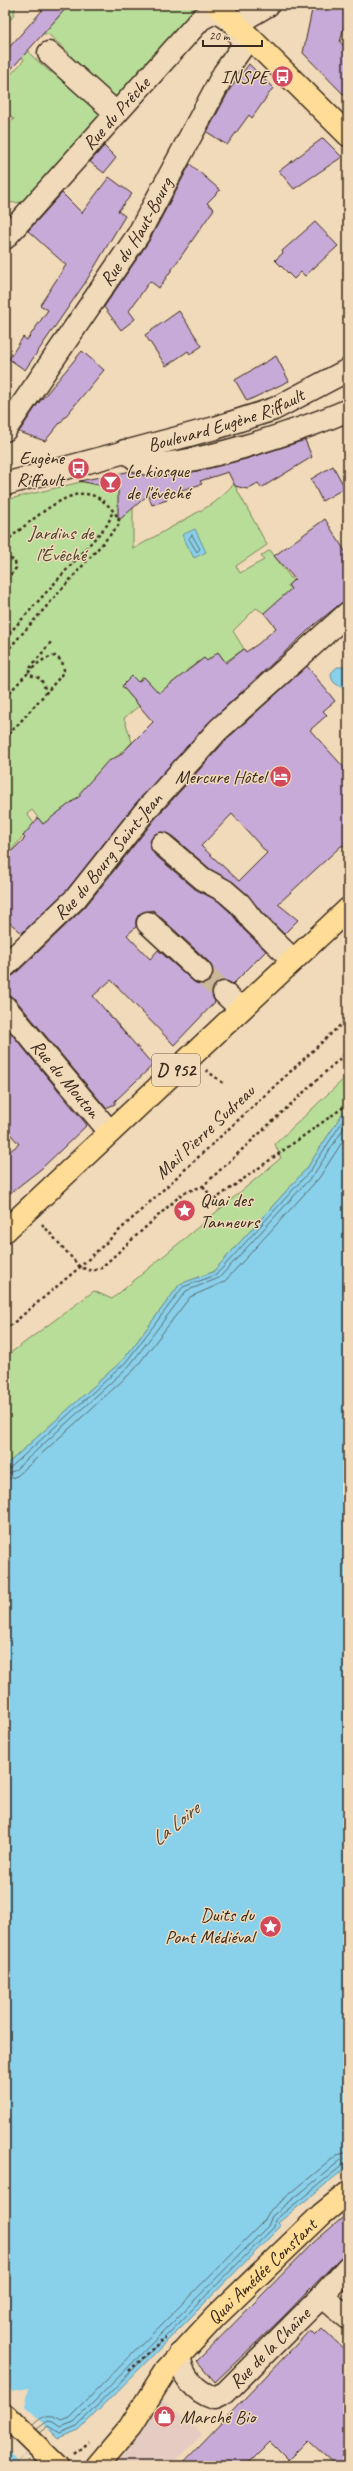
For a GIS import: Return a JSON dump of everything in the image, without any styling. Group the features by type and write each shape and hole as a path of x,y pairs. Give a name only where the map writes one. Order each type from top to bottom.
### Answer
{"main road":[{"path":"217,5 348,135"},
{"name":"D 952","path":"5,1231 348,909"},
{"name":"Quai Amédée Constant","path":"96,2466 130,2427 175,2346 348,2193"},
{"path":"5,2415 57,2459"}],"street":[{"path":"236,24 268,5"},
{"name":"Rue du Prêche","path":"6,234 201,19 216,12 236,24"},
{"name":"Rue du Haut-Bourg","path":"5,430 138,235 224,72 243,46 236,24"},
{"path":"49,54 116,113"},
{"name":"Boulevard Eugène Riffault","path":"5,484 215,428 274,409 348,370"},
{"path":"125,451 140,462 156,463 197,458 239,448 282,435 348,410"},
{"name":"Rue du Bourg Saint-Jean","path":"5,966 76,898 145,811 218,730 348,613"},
{"path":"162,844 203,879 225,891 293,960"},
{"path":"148,923 201,972"},
{"path":"224,993 241,1009"},
{"name":"Rue du Mouton","path":"5,1007 110,1132"},
{"name":"Rue de la Chaîne","path":"175,2346 179,2365 202,2394 214,2398 225,2393 322,2296 348,2267"},
{"path":"322,2296 348,2318"}],"path":[{"path":"5,542 52,506 71,496 85,494 98,498 113,510 119,519 118,526 5,653"},
{"path":"5,638 108,524 113,510"},
{"path":"5,556 15,561 16,568 5,582"},
{"path":"27,674 51,642"},
{"path":"5,698 27,674 46,657 55,656 62,661 64,670 62,674 5,739"},
{"path":"27,674 41,679 46,693"},
{"path":"5,690 9,693"},
{"path":"5,729 12,730"},
{"name":"Mail Pierre Sudreau","path":"5,1330 80,1267 348,1018"},
{"path":"41,1223 80,1267 92,1271 101,1268 183,1192 203,1186 348,1050"},
{"path":"202,1067 223,1083"},
{"path":"203,1186 214,1200 348,1104"},
{"path":"129,2371 163,2339 175,2346"},
{"path":"57,2459 83,2446"}],"shaded area":[{"name":"Marché Bio","path":"161,2398 202,2435 169,2466 116,2466"}],"green space":[{"path":"5,5 15,5 15,11 10,20 5,23"},
{"path":"69,5 194,5 198,8 115,99 69,58 69,53 48,34 43,34"},
{"path":"29,50 30,54 50,72 56,72 102,114 22,202 12,203 5,196 5,129 14,119 5,111 5,81 24,60 22,57"},
{"name":"Jardins de l’Évêché","path":"119,473 133,502 133,549 214,503 234,484 267,545 236,566 240,573 264,560 261,556 270,550 293,581 288,585 292,591 264,613 256,608 233,631 244,649 225,662 218,652 207,661 204,658 187,670 170,705 144,677 139,681 144,687 133,681 135,679 132,676 122,686 139,706 124,718 132,742 124,751 121,751 120,755 105,766 87,790 71,804 43,824 32,810 27,814 37,827 23,836 5,858 5,500"},
{"path":"348,1075 348,1105 307,1168 213,1272 180,1284 124,1359 5,1466 5,1357 94,1291 112,1299 281,1158 275,1144"}],"water":[{"path":"195,529 206,552 194,558 182,535"},
{"path":"337,667 345,667 348,671 348,691 332,680 331,673"},
{"name":"La Loire","path":"348,1105 348,2166 278,2223 281,2226 79,2430 58,2438 49,2429 18,2461 24,2466 5,2466 5,1466 124,1359 180,1284 213,1272 307,1168"}],"pier":[{"path":"5,2385 12,2391 29,2388 25,2406 50,2429 18,2461 5,2447"}],"building":[{"path":"47,5 69,5 5,76 5,52"},
{"path":"313,5 348,5 348,25 344,27 340,42 348,50 348,99 303,53"},
{"path":"249,64 273,88 252,118 249,115 227,145 207,132 230,89"},
{"path":"323,138 342,157 294,189 279,171"},
{"path":"104,146 116,158 104,173 90,162"},
{"path":"190,164 220,190 207,203 214,209 159,288 150,281 129,311 135,319 121,330 104,307 149,241"},
{"path":"109,177 132,194 118,211 125,216 85,283 25,370 9,359 23,337 27,340 48,310 40,305 66,265 28,231 62,193 82,213"},
{"path":"315,222 338,246 305,276 301,272 294,279 275,260 283,253 282,251"},
{"path":"179,311 202,346 190,354 188,351 166,366 145,335"},
{"path":"82,351 104,370 45,441 19,432 37,405"},
{"path":"276,356 289,381 247,401 235,380"},
{"path":"305,440 312,457 261,488 258,483 247,489 235,486 228,472 200,481 202,484 165,495 167,500 152,505 148,495 118,521 118,489 79,481 132,471 155,477 184,474 246,459"},
{"path":"333,466 345,488 322,501 311,479"},
{"path":"325,519 348,556 348,601 340,604 314,625 209,722 136,803 67,890 22,933 5,919 5,858 25,838 23,836 38,818 43,824 81,795 79,794 107,762 120,755 153,722 122,686 132,676 138,682 144,677 159,693 204,658 207,661 218,652 226,663 244,649 246,652 258,644 276,628 264,613 291,589 288,585 295,579 274,556"},
{"path":"307,666 335,701 323,711 327,715 310,730 348,772 348,845 341,846 278,904 298,920 284,934 233,882 210,869 170,834 164,832 153,836 150,842 154,854 195,889 218,901 231,913 244,930 266,951 233,984 226,981 215,984 212,991 215,1002 174,1045 111,980 93,996 153,1065 115,1101 115,1104 106,1108 15,999 5,995 5,978 14,975 85,907 155,819 227,739","holes":["232,814 267,853 239,881 201,846","153,910 210,963 213,974 210,981 199,984 193,981 158,950 150,959 127,935 136,927 136,920 139,914"]},
{"path":"5,1026 87,1125 41,1169 5,1197 5,1155 19,1144 5,1128"},
{"path":"348,2213 348,2254 339,2259 282,2318 215,2382 197,2361 313,2243"},
{"path":"322,2328 348,2353 348,2461 343,2466 336,2466 308,2440 288,2460 270,2442 246,2466 180,2466 310,2330 315,2335"}],"tunnel":[{"path":"201,972 224,993"}],"place":[{"name":"INSPE","path":"283,77"},
{"name":"Eugène Riffault","path":"79,469"},
{"name":"Le kiosque de l'évêché","path":"110,482"},
{"name":"Mercure Hôtel","path":"281,777"},
{"name":"Quai des Tanneurs","path":"184,1211"},
{"name":"Duits du Pont Médiéval","path":"270,1926"},
{"name":"Marché Bio","path":"165,2417"}]}
